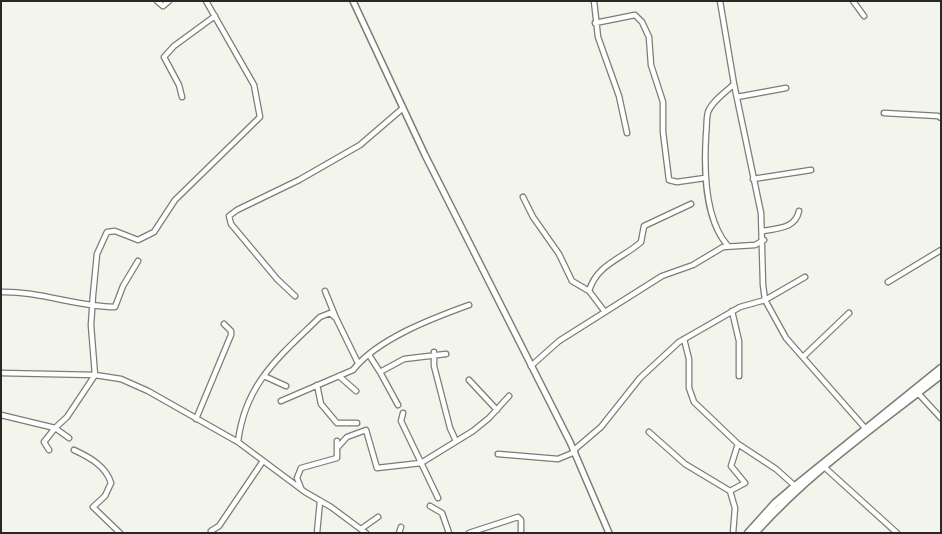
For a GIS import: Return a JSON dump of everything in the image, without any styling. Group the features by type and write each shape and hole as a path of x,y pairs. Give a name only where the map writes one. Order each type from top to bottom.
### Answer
{"main road":[{"path":"748,533 775,503 916,391 941,368"},
{"path":"755,533 779,506 865,428 941,375"}],"street":[{"path":"157,1 163,6 169,1"},
{"path":"49,450 44,442 67,417 95,375 92,306 97,254 107,232 115,231 138,240 154,232 172,204 260,117 254,85 206,1"},
{"path":"353,1 403,108 574,451 608,533"},
{"path":"594,1 598,37 619,96 628,133"},
{"path":"720,1 734,84 761,213 764,240 763,285 765,300 786,338 865,428"},
{"path":"853,1 864,16"},
{"path":"595,23 635,15 642,22 648,37 651,65 663,102 663,132 669,180 676,182 705,178"},
{"path":"182,96 179,85 164,57 174,46 215,16"},
{"path":"728,246 723,240 711,209 705,178 708,114 714,103 734,84"},
{"path":"737,97 786,88"},
{"path":"295,296 231,224 229,216 237,210 299,180 360,145 403,108"},
{"path":"884,113 926,114 941,118"},
{"path":"753,179 811,170"},
{"path":"523,197 533,217 559,254 572,281 589,292 605,312"},
{"path":"589,292 597,275 607,264 641,242 644,226 691,204"},
{"path":"763,231 788,226 796,220 799,211"},
{"path":"722,247 723,240"},
{"path":"531,366 559,341 662,276 693,265 722,247 755,245 764,240"},
{"path":"755,245 763,251"},
{"path":"888,282 941,250"},
{"path":"1,292 50,297 92,306 116,307 123,286 138,261"},
{"path":"498,454 558,459 574,451 601,427 640,378 684,339 732,311 765,300 805,278"},
{"path":"326,291 336,318 358,363"},
{"path":"281,401 353,370 358,363 387,343 418,326 469,305"},
{"path":"732,311 739,341 739,376"},
{"path":"238,442 241,419 246,405 264,376 320,317 330,313 336,318"},
{"path":"803,357 849,313"},
{"path":"196,419 230,335 231,331 224,324"},
{"path":"684,339 689,360 689,388 694,402 738,444 776,469 795,486"},
{"path":"380,372 404,360 433,354 446,354"},
{"path":"433,354 447,416 456,441"},
{"path":"369,356 398,405"},
{"path":"1,373 95,375 120,379 134,384 174,404 196,419 238,442 366,533"},
{"path":"264,376 286,386"},
{"path":"339,376 356,391"},
{"path":"469,380 497,410"},
{"path":"316,385 321,404 337,423 357,423"},
{"path":"916,391 941,418"},
{"path":"337,448 347,437 366,430 377,468 421,463 478,426 497,410 509,396"},
{"path":"403,413 401,420 438,498"},
{"path":"1,415 55,428 69,438"},
{"path":"649,432 685,464 730,491 736,508 733,533"},
{"path":"302,489 297,478 301,468 337,458 337,441"},
{"path":"730,491 744,483 731,466 738,444"},
{"path":"74,450 100,466 107,474 111,483 105,496 93,507 120,533"},
{"path":"211,531 219,526 244,492 263,461"},
{"path":"822,465 897,533"},
{"path":"317,533 320,501"},
{"path":"430,506 437,508 442,513 449,533"},
{"path":"361,529 378,517"},
{"path":"470,533 518,517 521,520 521,533"},
{"path":"218,533 219,526"},
{"path":"399,533 401,526"}]}
